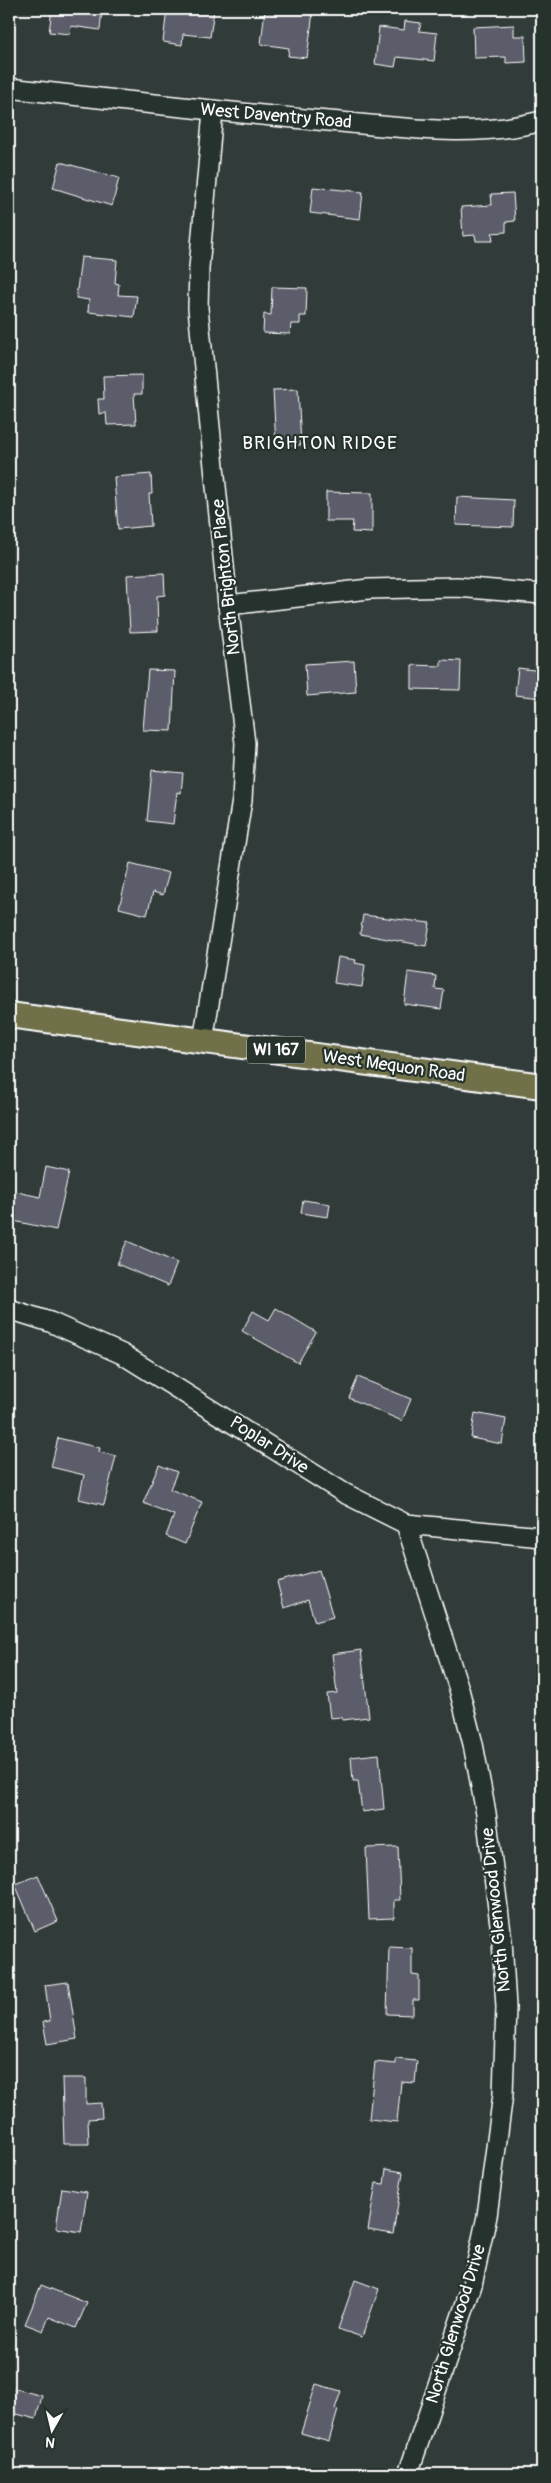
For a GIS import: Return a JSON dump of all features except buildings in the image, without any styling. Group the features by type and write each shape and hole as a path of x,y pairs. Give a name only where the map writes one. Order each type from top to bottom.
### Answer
{"main road":[{"name":"West Mequon Road","path":"9,1015 542,1086"}],"street":[{"name":"West Daventry Road","path":"9,88 213,111 466,132 524,126 542,121"},
{"name":"North Brighton Place","path":"203,1041 242,800 245,742 228,605 198,308 199,268 213,111"},
{"path":"228,605 369,589 457,586 542,594"},
{"name":"Poplar Drive","path":"9,1308 50,1322 122,1354 344,1493 406,1524 542,1537"},
{"name":"North Glenwood Drive","path":"406,1524 459,1689 473,1744 486,1813 502,1940 506,2007 503,2094 487,2216 470,2294 408,2474"}],"district":[{"name":"BRIGHTON RIDGE","path":"320,443"}]}
